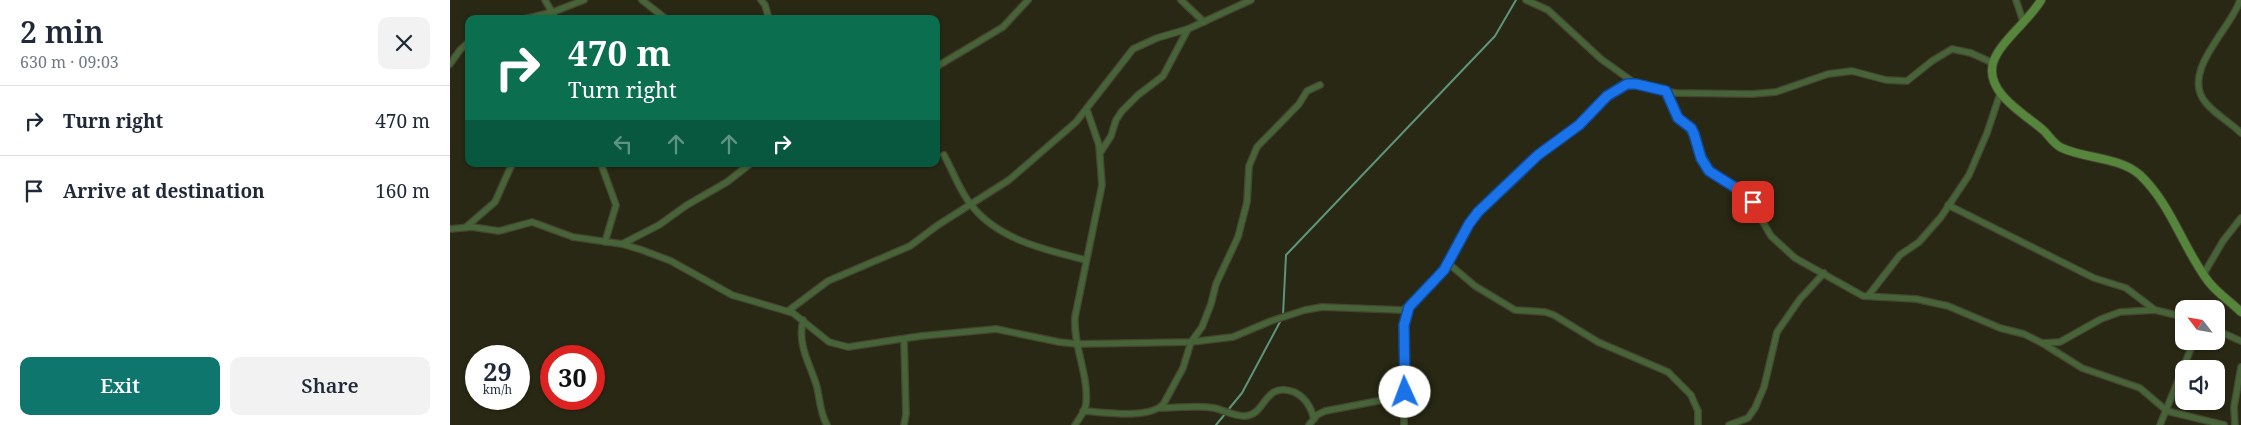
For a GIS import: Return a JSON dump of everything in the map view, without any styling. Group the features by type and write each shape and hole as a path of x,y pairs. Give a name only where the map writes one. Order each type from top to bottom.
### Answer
{"street":[{"path":"545,0 554,15"},
{"path":"541,15 584,0"},
{"path":"642,0 661,15"},
{"path":"761,0 766,4 768,15"},
{"path":"940,65 1003,27 1027,0"},
{"path":"1181,0 1204,22"},
{"path":"788,311 828,281 910,246 938,225 1023,169 1087,110 1109,78 1133,49 1157,38 1188,29 1251,0"},
{"path":"1526,0 1548,10 1600,59 1636,84"},
{"path":"2016,0 2023,21"},
{"path":"2041,0 2023,21 1993,63 1994,77 2000,94 2059,146 2134,170 2169,215 2203,275 2218,293 2241,312"},
{"path":"2240,0 2233,16 2210,50 2200,72 2200,93 2204,102 2241,133"},
{"path":"1100,152 1111,136 1118,116 1138,95 1163,76 1188,29"},
{"path":"450,64 465,46"},
{"path":"450,229 466,227 500,231 532,222 573,237 622,244 671,261 732,295 788,311 803,320 829,342 840,347 855,347 904,339 996,329 1077,344 1191,342 1233,337 1271,321 1305,310 1322,307 1402,310 1409,307 1432,285 1448,263 1469,224 1517,174 1538,155 1579,125 1607,96 1627,84 1700,95 1776,92 1842,72 1865,73 1902,82 1911,79 1932,61 1952,49 1971,53 1993,63"},
{"path":"1161,408 1180,374 1191,342 1202,327 1216,284 1238,237 1247,202 1249,166 1257,147 1299,104 1307,91 1320,85"},
{"path":"1666,91 1678,118 1691,128 1701,158 1709,171 1747,195 1753,202 1771,236 1800,261 1856,293 1868,296 1916,299 1948,306 2000,328 2024,334 2082,368 2140,388 2167,411 2224,425"},
{"path":"1868,296 1891,264 1900,255 1919,242 1941,217 1974,164 2000,94"},
{"path":"1075,425 1086,405 1075,317 1102,185 1100,152 1087,110"},
{"path":"944,155 971,204 985,220 1031,245 1086,260"},
{"path":"466,227 496,202 511,167"},
{"path":"602,167 616,205 605,242"},
{"path":"622,244 659,225 687,205 727,182 746,167"},
{"path":"1948,205 2094,278 2126,288 2155,310"},
{"path":"2203,275 2223,241 2241,218"},
{"path":"1448,263 1476,286 1508,307 1515,310 1545,312 1554,315 1598,342 1668,372 1691,395 1698,411 1698,425"},
{"path":"1728,425 1748,418 1755,408 1764,387 1777,332 1800,299 1824,273"},
{"path":"1404,425 1404,325 1409,307"},
{"path":"2042,343 2060,342 2101,319 2120,312 2155,310 2175,315"},
{"path":"803,320 801,343 816,384 822,414 827,425"},
{"path":"2225,334 2241,341"},
{"path":"904,339 906,414 904,425"},
{"path":"2160,425 2191,350"},
{"path":"2235,425 2234,407 2241,367"},
{"path":"1083,411 1142,413 1161,408 1204,407 1246,416 1253,413 1276,390 1283,388 1304,399 1314,419"},
{"path":"1309,425 1325,411 1388,399 1405,392"}],"waterway":[{"path":"1283,315 1286,255 1495,36 1516,0"},
{"path":"1228,410 1242,393 1281,320"},
{"path":"1216,425 1225,414"}],"route":[{"path":"1405,392 1403,345 1404,325 1409,307 1444,270 1469,224 1478,212 1538,155 1569,134 1607,96 1627,84 1636,84 1654,90 1666,91 1678,118 1691,128 1699,147 1701,158 1709,171 1747,195 1753,202"}]}
